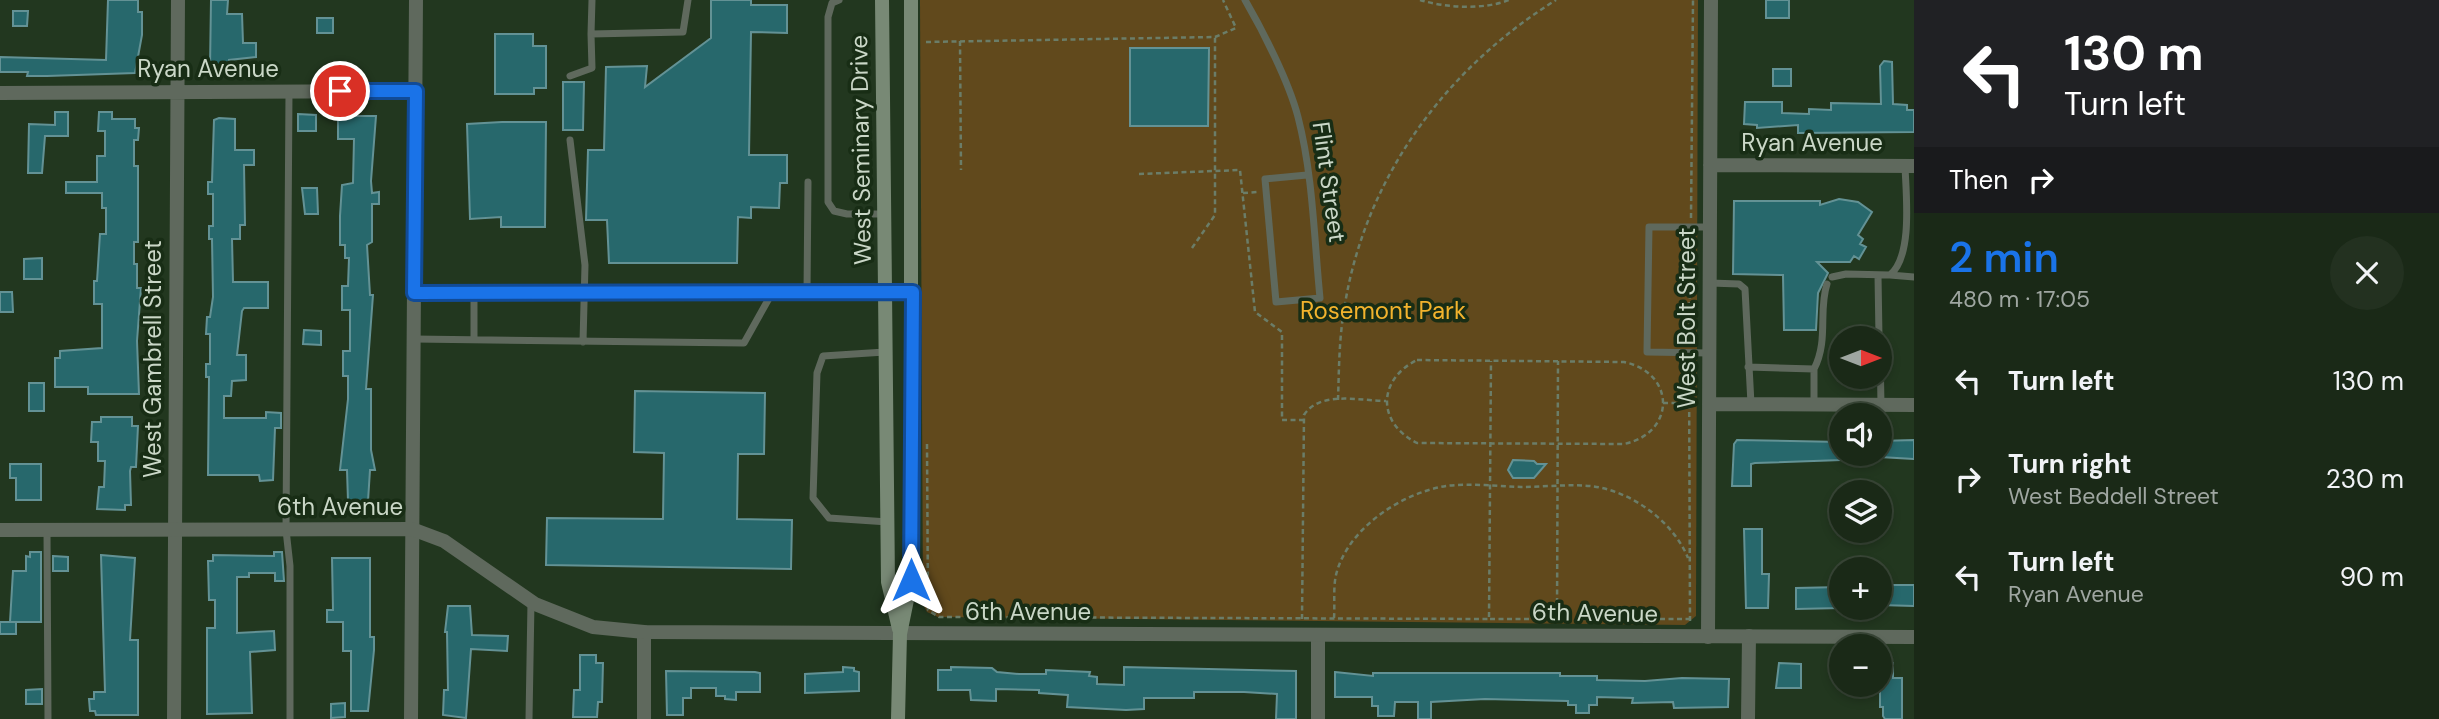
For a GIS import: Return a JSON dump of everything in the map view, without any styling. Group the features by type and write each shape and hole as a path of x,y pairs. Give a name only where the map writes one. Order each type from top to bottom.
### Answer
{"main road":[{"name":"West Seminary Drive","path":"883,0 888,582 900,634"},
{"name":"West Seminary Drive","path":"898,719 900,634 911,580 911,0"},
{"path":"885,292 913,292"}],"street":[{"name":"West Gambrell Street","path":"174,719 178,0"},
{"path":"411,719 416,0"},
{"name":"West Bolt Street","path":"1702,637 1710,353 1711,0"},
{"name":"Ryan Avenue","path":"0,93 416,91"},
{"name":"Ryan Avenue","path":"1710,165 1910,166"},
{"path":"1709,404 1829,405"},
{"path":"1892,405 1914,405"},
{"name":"6th Avenue","path":"0,530 412,529 444,541 531,602 593,627 644,632 1914,637"},
{"path":"644,632 644,719"},
{"path":"1318,635 1318,719"},
{"path":"1748,719 1749,636"}],"lane":[{"path":"570,76 592,68 592,0"},
{"path":"591,34 683,32 688,0"},
{"path":"839,0 832,3 828,17 828,202 834,211 847,214 885,214"},
{"name":"Flint Street","path":"1245,0 1259,23 1298,116 1307,175 1320,298 1276,302 1265,179 1307,175"},
{"path":"289,92 286,530 290,566 290,719"},
{"path":"570,140 585,265 583,342"},
{"path":"1890,275 1899,265 1906,230 1910,166"},
{"path":"807,293 808,182"},
{"path":"1710,227 1648,226 1647,352 1710,353"},
{"path":"1814,405 1814,369 1820,358 1830,281 1846,274 1914,277"},
{"path":"1878,275 1879,326"},
{"path":"1710,283 1739,284 1745,289 1751,404"},
{"path":"414,293 584,295 885,292"},
{"path":"414,339 744,343 772,293"},
{"path":"474,294 474,340"},
{"path":"886,352 823,356 817,373 813,498 829,517 888,522"},
{"path":"1748,366 1814,369"},
{"path":"47,530 48,719"},
{"path":"529,719 531,602"}],"path":[{"path":"923,42 1215,37 1237,28 1223,0"},
{"path":"1420,0 1434,4 1475,6 1509,0"},
{"path":"1338,400 1340,336 1350,279 1367,224 1391,171 1424,119 1464,72 1509,31 1556,0"},
{"path":"1693,0 1689,353 1690,619 1702,637"},
{"path":"1192,248 1215,215 1215,37"},
{"path":"960,41 961,170"},
{"path":"1139,174 1240,170 1255,312 1282,331 1282,420 1304,420"},
{"path":"1417,360 1558,361 1624,362 1638,365 1658,383 1663,403 1658,423 1637,441 1558,443 1417,443 1395,427 1387,401 1395,376 1417,360"},
{"path":"1489,620 1491,361"},
{"path":"1557,635 1558,361"},
{"path":"1301,619 1304,420 1310,406 1323,400 1387,401"},
{"path":"1663,403 1689,403"},
{"path":"927,432 928,610 939,617 1690,619"},
{"path":"1334,635 1335,577 1344,555 1370,523 1400,501 1446,486 1592,486 1633,500 1662,520 1676,534 1690,562"}],"green space":[{"name":"Rosemont Park","path":"920,0 1698,0 1696,616 1685,625 938,617 927,612 923,604"}],"building":[{"path":"108,0 138,0 138,12 142,12 142,35 135,73 27,76 28,72 0,72 0,57 106,60"},
{"path":"211,0 228,0 227,14 242,14 243,43 256,43 256,57 229,60 229,68 210,68"},
{"path":"711,0 751,0 751,5 787,5 787,33 751,32 749,155 787,155 787,183 780,183 779,208 751,207 751,218 738,217 737,263 609,263 607,220 586,220 588,150 604,150 606,67 647,66 645,87 711,38"},
{"path":"1766,0 1789,0 1789,18 1766,18"},
{"path":"13,11 28,11 27,26 13,26"},
{"path":"317,18 333,18 333,33 317,33"},
{"path":"495,34 533,34 533,46 546,46 546,88 534,88 534,94 495,94"},
{"path":"1130,48 1209,48 1208,126 1130,126"},
{"path":"1884,61 1892,62 1893,104 1907,105 1907,110 1914,110 1914,132 1798,133 1798,125 1757,128 1757,125 1744,124 1745,102 1782,102 1782,113 1809,114 1809,109 1831,110 1831,103 1881,104 1880,66"},
{"path":"1773,69 1791,69 1791,86 1773,86"},
{"path":"563,82 584,82 583,130 563,130"},
{"path":"55,112 68,112 68,136 45,136 42,173 28,173 29,124 55,125"},
{"path":"99,112 112,112 112,119 135,119 135,128 139,128 138,140 134,140 134,166 138,166 138,242 134,242 134,264 137,264 137,288 141,288 137,341 139,394 88,394 88,387 55,387 55,358 60,358 60,351 102,348 102,304 94,304 94,281 97,281 100,234 106,234 106,208 102,208 102,193 66,193 66,182 97,182 97,156 105,156 105,131 98,131"},
{"path":"298,114 316,115 316,131 298,131"},
{"path":"338,116 376,116 371,181 372,193 379,192 379,204 372,204 372,242 367,245 370,295 373,295 366,389 371,389 371,450 375,470 370,470 368,501 348,501 347,470 340,470 348,399 348,376 343,376 343,351 350,351 350,310 342,310 342,286 348,286 349,258 345,258 345,245 340,245 340,216 342,185 353,183 354,139 338,139"},
{"path":"235,119 235,150 254,150 254,165 244,165 245,225 240,225 240,239 232,239 233,282 268,282 268,308 244,308 242,311 237,355 246,355 246,380 232,381 231,396 224,396 224,418 266,418 266,412 281,413 281,428 275,428 273,480 260,481 259,475 208,475 209,377 206,377 206,364 210,364 210,334 206,334 207,317 210,317 213,297 212,239 209,239 209,226 213,226 213,194 208,194 208,182 212,182 214,120"},
{"path":"546,122 545,227 501,227 501,217 470,219 467,124"},
{"path":"302,188 317,188 318,214 305,214"},
{"path":"1839,199 1858,202 1872,212 1858,235 1863,239 1860,244 1866,247 1859,259 1854,256 1850,262 1817,262 1828,273 1818,293 1816,330 1784,330 1783,275 1733,274 1734,201 1820,201 1820,205"},
{"path":"42,258 42,279 24,279 24,259"},
{"path":"0,292 12,292 13,312 0,312"},
{"path":"304,330 321,331 321,345 303,344"},
{"path":"29,383 44,383 44,411 29,411"},
{"path":"635,391 765,393 764,454 738,454 737,519 792,520 791,569 546,565 547,518 663,519 664,453 634,452"},
{"path":"101,417 132,417 132,426 138,426 136,467 131,467 130,471 131,505 125,505 125,510 97,509 99,487 104,487 105,461 98,461 98,442 91,442 92,422 101,422"},
{"path":"1737,440 1829,442 1829,460 1751,464 1751,486 1732,486 1734,444"},
{"path":"1914,440 1914,459 1892,458 1892,441"},
{"path":"1513,460 1546,464 1534,478 1513,478 1508,470"},
{"path":"10,464 41,464 41,500 16,500 16,478 10,478"},
{"path":"1744,529 1762,529 1762,574 1769,574 1768,608 1746,608"},
{"path":"30,552 41,552 41,622 10,622 13,571 26,571 26,556 30,557"},
{"path":"274,552 282,552 284,581 275,581 275,573 249,573 249,577 237,577 237,633 274,631 275,650 250,652 252,713 207,714 207,628 215,628 215,600 209,600 208,561 213,561 213,555 274,556"},
{"path":"101,555 135,558 130,640 138,640 138,715 96,715 95,711 90,711 89,699 94,699 94,692 105,692"},
{"path":"53,556 68,557 68,571 53,571"},
{"path":"332,558 370,558 370,637 374,637 374,650 368,711 351,711 351,651 343,651 343,622 327,622 327,610 333,610"},
{"path":"1892,585 1914,585 1914,606 1892,605"},
{"path":"1829,587 1829,608 1796,609 1796,588"},
{"path":"448,606 470,606 472,635 508,636 507,651 471,649 466,718 443,715 444,690 448,690 445,632"},
{"path":"0,622 16,622 16,634 0,634"},
{"path":"580,655 596,655 596,663 603,663 602,702 598,702 597,717 573,717 574,690 580,690"},
{"path":"1779,663 1801,664 1801,688 1776,688"},
{"path":"1893,663 1893,678 1902,678 1902,719 1885,719 1883,707 1880,707 1880,697 1892,697"},
{"path":"843,667 854,668 854,671 859,672 859,691 805,693 805,674 843,672"},
{"path":"951,667 992,668 997,672 1019,674 1046,674 1046,670 1090,672 1089,676 1097,677 1097,684 1124,685 1124,667 1296,671 1296,719 1276,719 1277,694 1244,692 1194,692 1194,698 1144,698 1144,709 1126,710 1067,707 1068,695 1039,693 1039,690 996,689 996,701 971,700 970,690 938,690 938,670 951,670"},
{"path":"666,671 760,673 760,692 736,692 736,700 716,696 716,688 691,688 691,698 683,698 683,715 667,715"},
{"path":"1335,672 1373,676 1373,673 1560,673 1560,676 1597,676 1597,680 1645,681 1682,678 1729,679 1728,707 1674,708 1673,702 1632,703 1633,698 1597,697 1597,705 1589,705 1589,713 1576,713 1576,705 1568,705 1568,701 1485,699 1431,702 1431,719 1418,719 1418,702 1395,702 1394,716 1378,716 1378,706 1372,706 1372,697 1335,697"},
{"path":"42,689 42,704 26,704 26,690"},
{"path":"345,703 345,717 331,718 331,704"}],"route":[{"path":"340,91 416,91 414,293 584,295 913,292 911,580"}]}
